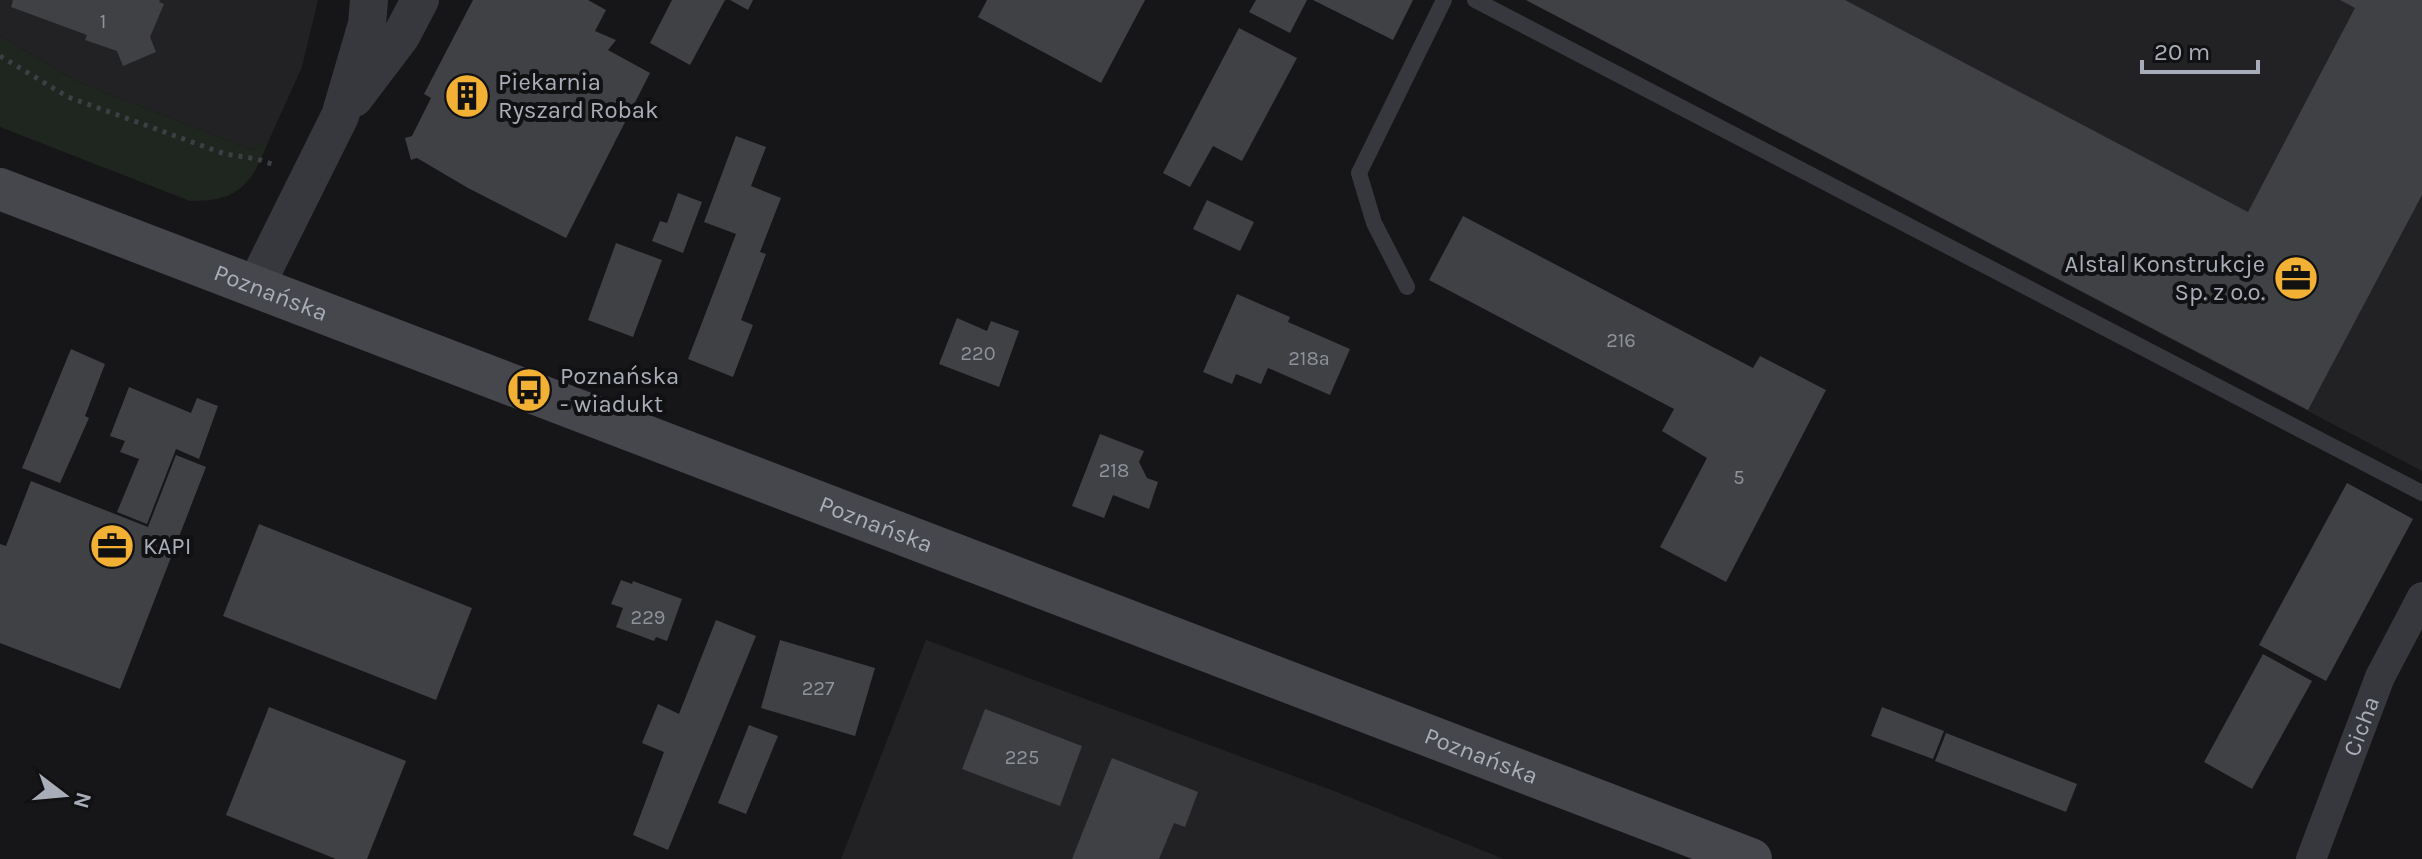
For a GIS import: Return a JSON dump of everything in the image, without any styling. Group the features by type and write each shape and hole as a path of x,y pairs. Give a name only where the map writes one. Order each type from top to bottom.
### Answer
{"main road":[{"name":"Poznańska","path":"0,189 1751,859"}],"street":[{"path":"255,287 340,116 367,24 369,0"},
{"path":"340,116 401,36 420,0"},
{"name":"Cicha","path":"2311,859 2380,677 2422,597"}],"lane":[{"path":"1407,287 1374,223 1359,173 1444,0"},
{"path":"1475,0 2422,493"}],"path":[{"path":"0,56 68,97 225,154 272,164"}],"shaded area":[{"path":"0,0 318,0 302,67 269,140 252,150 76,81 0,36"},
{"path":"1527,0 2422,0 2422,471 1529,2"},
{"path":"0,36 76,81 252,150 269,140 257,167 242,187 233,193 221,198 190,201 0,127"},
{"path":"926,640 1334,791 1504,859 841,859"}],"building":[{"path":"13,0 160,0 164,4 150,37 156,52 123,66 117,51 85,40 87,35 11,7"},
{"path":"473,0 588,0 606,10 595,31 616,40 608,50 650,73 566,238 417,158 411,160 405,138 412,136 431,98 424,94"},
{"path":"672,0 725,0 690,65 650,43"},
{"path":"730,0 753,0 748,10"},
{"path":"987,0 1145,0 1101,83 978,17"},
{"path":"1256,0 1307,0 1290,33 1249,12"},
{"path":"1313,0 1413,0 1393,40"},
{"path":"1526,0 1845,0 2248,212 2355,8 2340,0 2422,0 2422,195 2308,410"},
{"path":"1239,28 1297,58 1242,161 1213,146 1190,187 1163,173"},
{"path":"736,136 766,147 751,186 781,198 760,252 766,254 741,320 753,325 733,377 688,359 736,234 704,222"},
{"path":"678,193 702,202 683,253 652,241 660,221 667,223"},
{"path":"1207,200 1254,222 1240,251 1193,229"},
{"path":"1463,216 1753,368 1760,356 1826,390 1726,582 1660,547 1707,458 1662,431 1674,409 1429,280"},
{"path":"616,243 662,260 633,337 588,320"},
{"path":"1237,294 1290,317 1288,322 1350,349 1330,395 1268,368 1261,384 1236,374 1232,384 1203,372"},
{"path":"957,318 987,331 991,321 1019,331 999,387 939,364"},
{"path":"71,349 105,364 85,416 89,418 60,483 22,468"},
{"path":"129,387 191,413 197,398 218,406 199,459 176,449 147,524 117,512 139,459 120,452 125,441 110,436"},
{"path":"1100,434 1144,451 1139,462 1147,478 1158,482 1149,509 1113,495 1104,518 1072,506"},
{"path":"176,455 206,467 120,689 0,643 0,544 6,546 31,481 148,527"},
{"path":"2347,483 2413,519 2326,681 2259,645"},
{"path":"259,524 472,608 436,700 223,616"},
{"path":"621,580 632,584 633,581 682,599 667,641 656,637 654,641 616,627 623,608 611,604"},
{"path":"716,620 756,636 668,850 633,835 664,752 642,743 658,704 679,714"},
{"path":"780,640 875,668 855,736 761,708"},
{"path":"2263,654 2312,681 2252,789 2204,762"},
{"path":"269,707 406,761 367,859 336,859 226,815"},
{"path":"1882,707 1944,731 1933,759 1871,736"},
{"path":"985,709 1082,746 1060,806 962,769"},
{"path":"749,725 778,736 746,814 718,803"},
{"path":"1946,733 2077,784 2066,812 1935,761"},
{"path":"1112,758 1198,792 1185,827 1174,823 1159,859 1072,859"}],"place":[{"name":"Piekarnia Ryszard Robak","path":"467,96"},
{"name":"Alstal Konstrukcje Sp. z o.o.","path":"2296,278"},
{"name":"Poznańska - wiadukt","path":"529,390"},
{"name":"KAPI","path":"112,546"}]}
